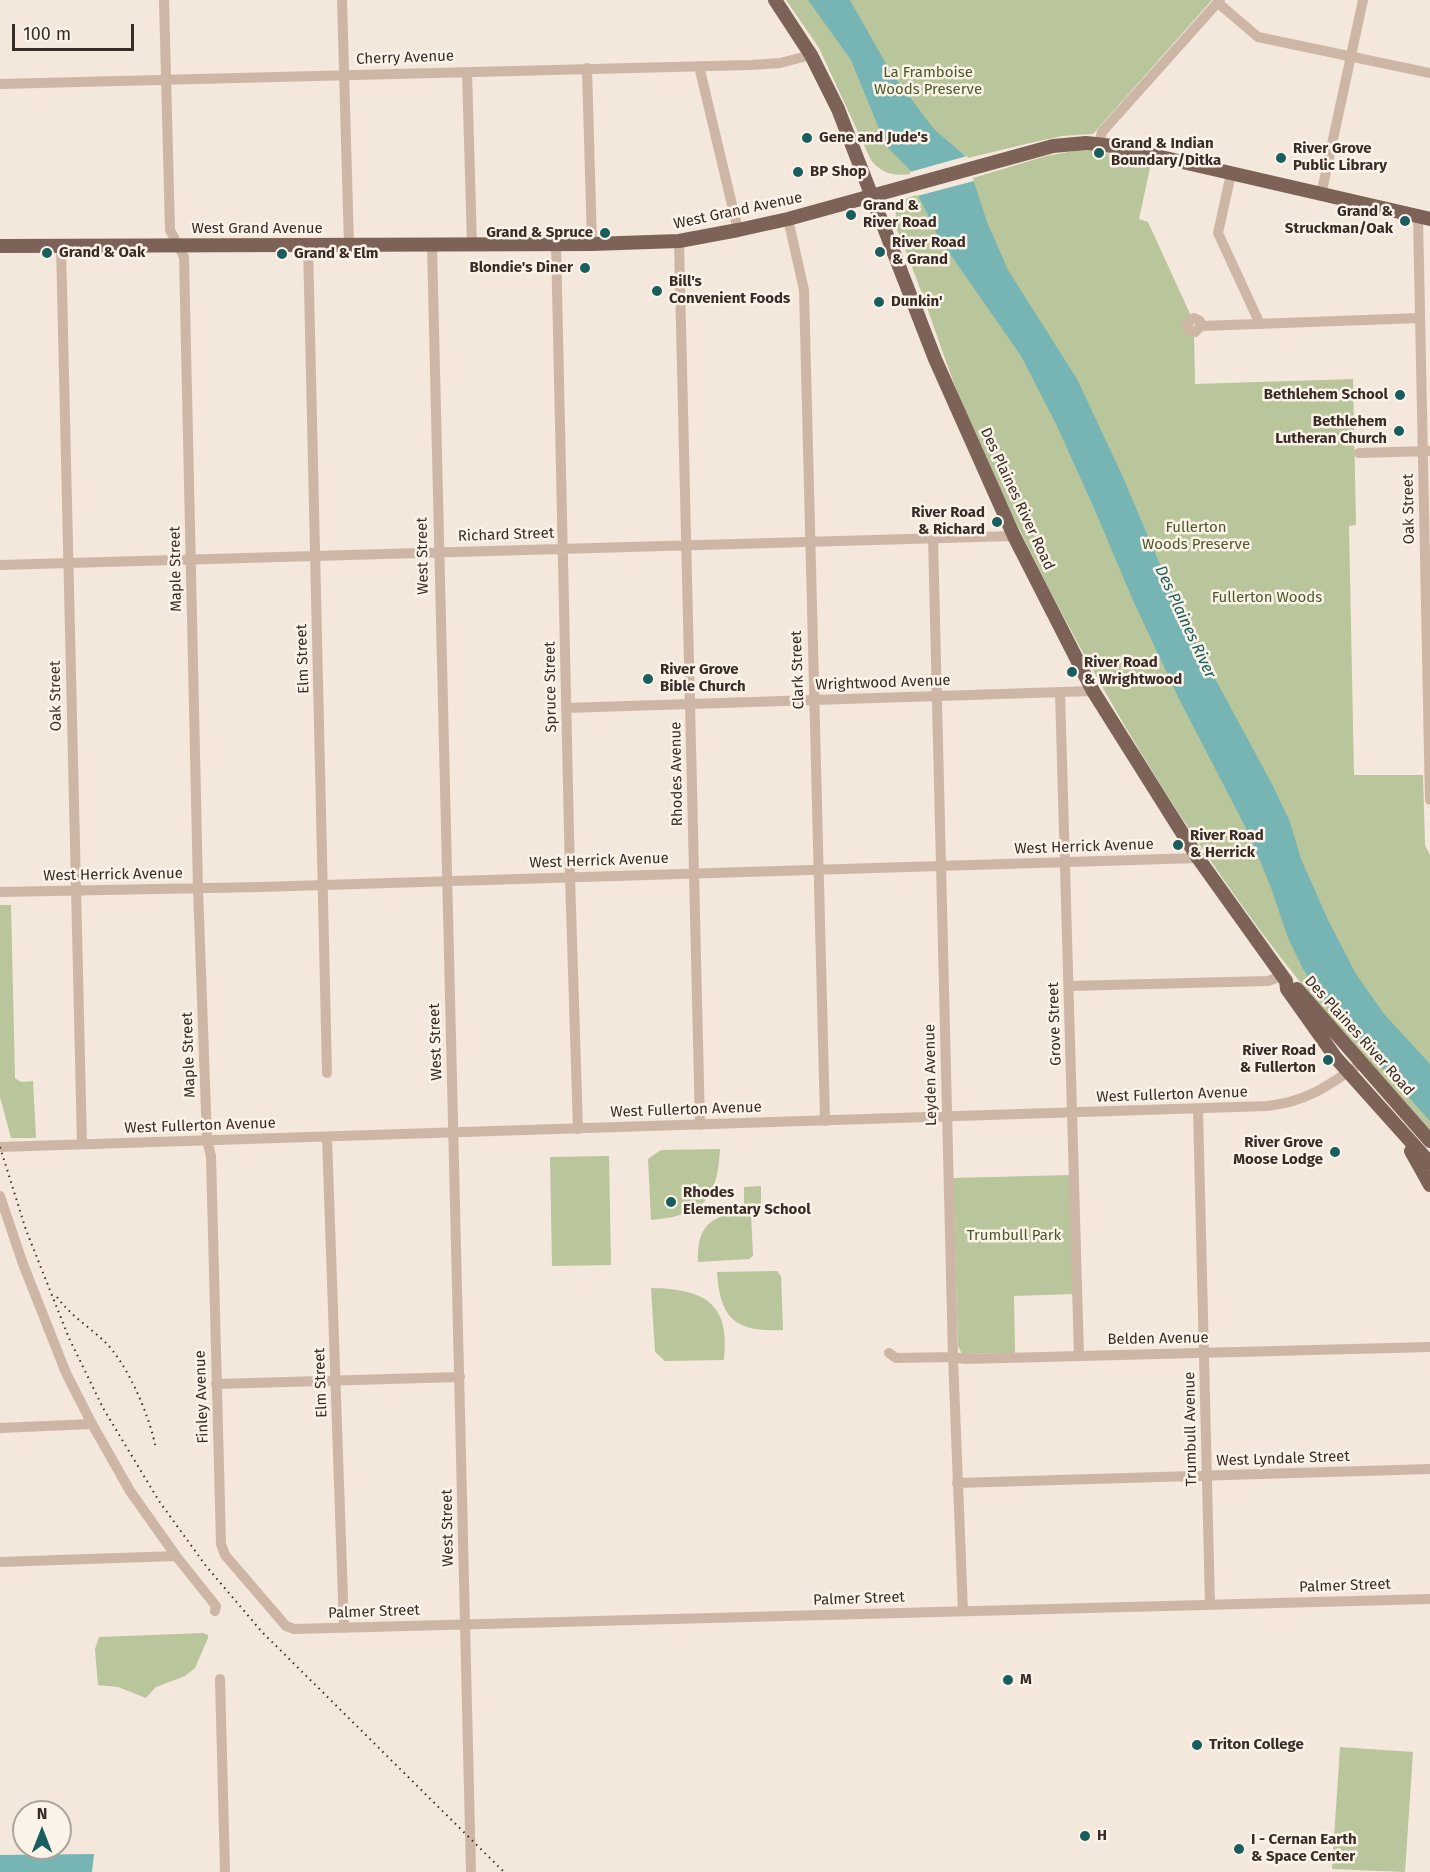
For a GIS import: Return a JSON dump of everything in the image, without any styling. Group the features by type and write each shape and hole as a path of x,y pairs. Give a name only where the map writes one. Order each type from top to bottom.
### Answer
{"main road":[{"name":"Des Plaines River Road","path":"775,0 811,56 838,109 935,359 1014,536 1093,691 1198,858 1284,979 1294,986 1430,1141"},
{"name":"West Grand Avenue","path":"0,246 680,242 788,219 1071,143 1099,143 1424,218"},
{"name":"Des Plaines River Road","path":"1284,979 1287,990 1348,1072 1430,1163"},
{"path":"1400,1131 1430,1185"}],"street":[{"name":"Maple Street","path":"164,0 170,230 184,257 198,888 207,1140"},
{"path":"342,0 349,245"},
{"path":"1321,195 1363,0"},
{"path":"1099,143 1102,132 1219,2 1258,37 1430,73"},
{"name":"Cherry Avenue","path":"0,84 766,64 811,56"},
{"path":"699,66 738,231"},
{"path":"587,68 592,244"},
{"path":"467,72 472,245"},
{"path":"1231,174 1218,233 1260,324"},
{"name":"Oak Street","path":"1424,218 1420,318 1426,452 1430,800"},
{"name":"Clark Street","path":"788,219 804,290 825,1121"},
{"name":"Rhodes Avenue","path":"680,242 700,1125"},
{"name":"Spruce Street","path":"556,244 578,1129"},
{"name":"Elm Street","path":"309,245 327,1073"},
{"name":"West Street","path":"432,245 471,1872"},
{"name":"Oak Street","path":"61,246 82,1144"},
{"path":"1201,326 1420,318"},
{"path":"1359,453 1426,452"},
{"name":"Richard Street","path":"0,565 1014,536"},
{"name":"Leyden Avenue","path":"933,538 957,1483 963,1611"},
{"name":"Wrightwood Avenue","path":"566,708 1093,691"},
{"name":"Grove Street","path":"1060,692 1079,1356"},
{"name":"West Herrick Avenue","path":"0,892 1198,858"},
{"path":"1069,986 1284,979"},
{"name":"West Fullerton Avenue","path":"0,1147 1198,1109 1289,1104 1316,1094 1361,1063"},
{"name":"Trumbull Avenue","path":"1198,1109 1210,1605"},
{"name":"Elm Street","path":"327,1137 344,1628"},
{"name":"Finley Avenue","path":"207,1140 211,1156 216,1384 223,1552 290,1629"},
{"path":"0,1196 23,1264 66,1373 92,1424 130,1491 176,1556 216,1606 215,1611"},
{"name":"Belden Avenue","path":"889,1353 896,1358 954,1357 965,1359 1430,1347"},
{"path":"216,1384 460,1377"},
{"path":"0,1428 92,1424"},
{"name":"West Lyndale Street","path":"957,1483 1430,1469"},
{"path":"0,1562 176,1556"},
{"name":"Palmer Street","path":"290,1629 1430,1599"},
{"path":"220,1679 225,1872"}],"green space":[{"name":"La Framboise Woods Preserve","path":"786,0 1212,0 1093,134 1062,136 899,175 884,171 871,160 819,48"},
{"name":"Fullerton Woods Preserve","path":"1080,150 1101,152 1151,163 1139,219 1148,222 1191,316 1194,335 1195,384 1353,379 1356,525 1349,526 1354,775 1423,775 1425,845 1430,855 1430,1132 1284,962 1221,876 1138,749 1063,616 996,480 960,397 896,227 897,209 910,197 973,181 973,178 1046,156"},
{"path":"0,905 11,905 15,1078 21,1082 33,1081 36,1138 11,1138 0,1097"},
{"path":"720,1149 715,1181 711,1193 704,1202 683,1214 651,1220 648,1159 661,1150"},
{"path":"609,1156 611,1265 552,1266 550,1157"},
{"name":"Trumbull Park","path":"1070,1175 1074,1294 1014,1296 1015,1353 962,1354 958,1346 953,1178"},
{"path":"761,1186 761,1211 744,1211 744,1187"},
{"path":"737,1212 751,1213 753,1256 749,1259 698,1262 699,1242 706,1228 718,1218"},
{"path":"777,1271 781,1276 783,1330 753,1329 734,1320 722,1302 717,1272"},
{"path":"651,1288 685,1292 699,1296 710,1303 718,1312 723,1324 724,1360 665,1361 655,1352"},
{"path":"203,1633 208,1635 208,1638 195,1668 185,1676 156,1687 146,1698 118,1687 98,1685 95,1649 99,1637"},
{"path":"1340,1747 1413,1752 1405,1872 1332,1869"}],"water":[{"path":"808,0 850,0 890,71 934,129 966,157 987,222 1008,270 1077,379 1122,475 1184,621 1290,822 1301,859 1328,920 1356,974 1384,1014 1430,1064 1430,1121 1333,1013 1303,969 1288,938 1270,885 1248,832 1179,699 1056,424 1021,356 939,238 918,195 911,171 886,146 851,60"},
{"path":"72,1854 94,1854 92,1872 0,1872 0,1855 12,1855 12,1860 72,1860"}],"pier":[{"path":"967,156 974,181 917,196 910,172"}],"railway":[{"path":"0,1147 26,1230 69,1338 103,1408 159,1501 206,1566 262,1632 504,1872"},
{"path":"57,1297 73,1315 104,1341 121,1363 137,1392 149,1422 156,1449"}],"place":[{"name":"Gene and Jude's","path":"807,138"},
{"name":"Grand & Indian Boundary/Ditka","path":"1099,153"},
{"name":"River Grove Public Library","path":"1281,158"},
{"name":"BP Shop","path":"798,172"},
{"name":"Grand & River Road","path":"851,215"},
{"name":"Grand & Struckman/Oak","path":"1405,221"},
{"name":"Grand & Spruce","path":"605,233"},
{"name":"River Road & Grand","path":"880,252"},
{"name":"Grand & Oak","path":"47,253"},
{"name":"Grand & Elm","path":"282,254"},
{"name":"Blondie's Diner","path":"585,268"},
{"name":"Bill's Convenient Foods","path":"657,291"},
{"name":"Dunkin'","path":"879,302"},
{"name":"Bethlehem School","path":"1400,395"},
{"name":"Bethlehem Lutheran Church","path":"1399,431"},
{"name":"River Road & Richard","path":"997,522"},
{"name":"River Road & Wrightwood","path":"1072,672"},
{"name":"River Grove Bible Church","path":"648,679"},
{"name":"River Road & Herrick","path":"1178,845"},
{"name":"River Road & Fullerton","path":"1328,1060"},
{"name":"River Grove Moose Lodge","path":"1335,1152"},
{"name":"Rhodes Elementary School","path":"671,1202"},
{"name":"M","path":"1008,1680"},
{"name":"Triton College","path":"1197,1745"},
{"name":"H","path":"1085,1836"},
{"name":"I - Cernan Earth & Space Center","path":"1239,1849"}],"park label":[{"name":"Fullerton Woods","path":"1267,598"}],"water label":[{"name":"Des Plaines River","path":"1185,622"}]}
